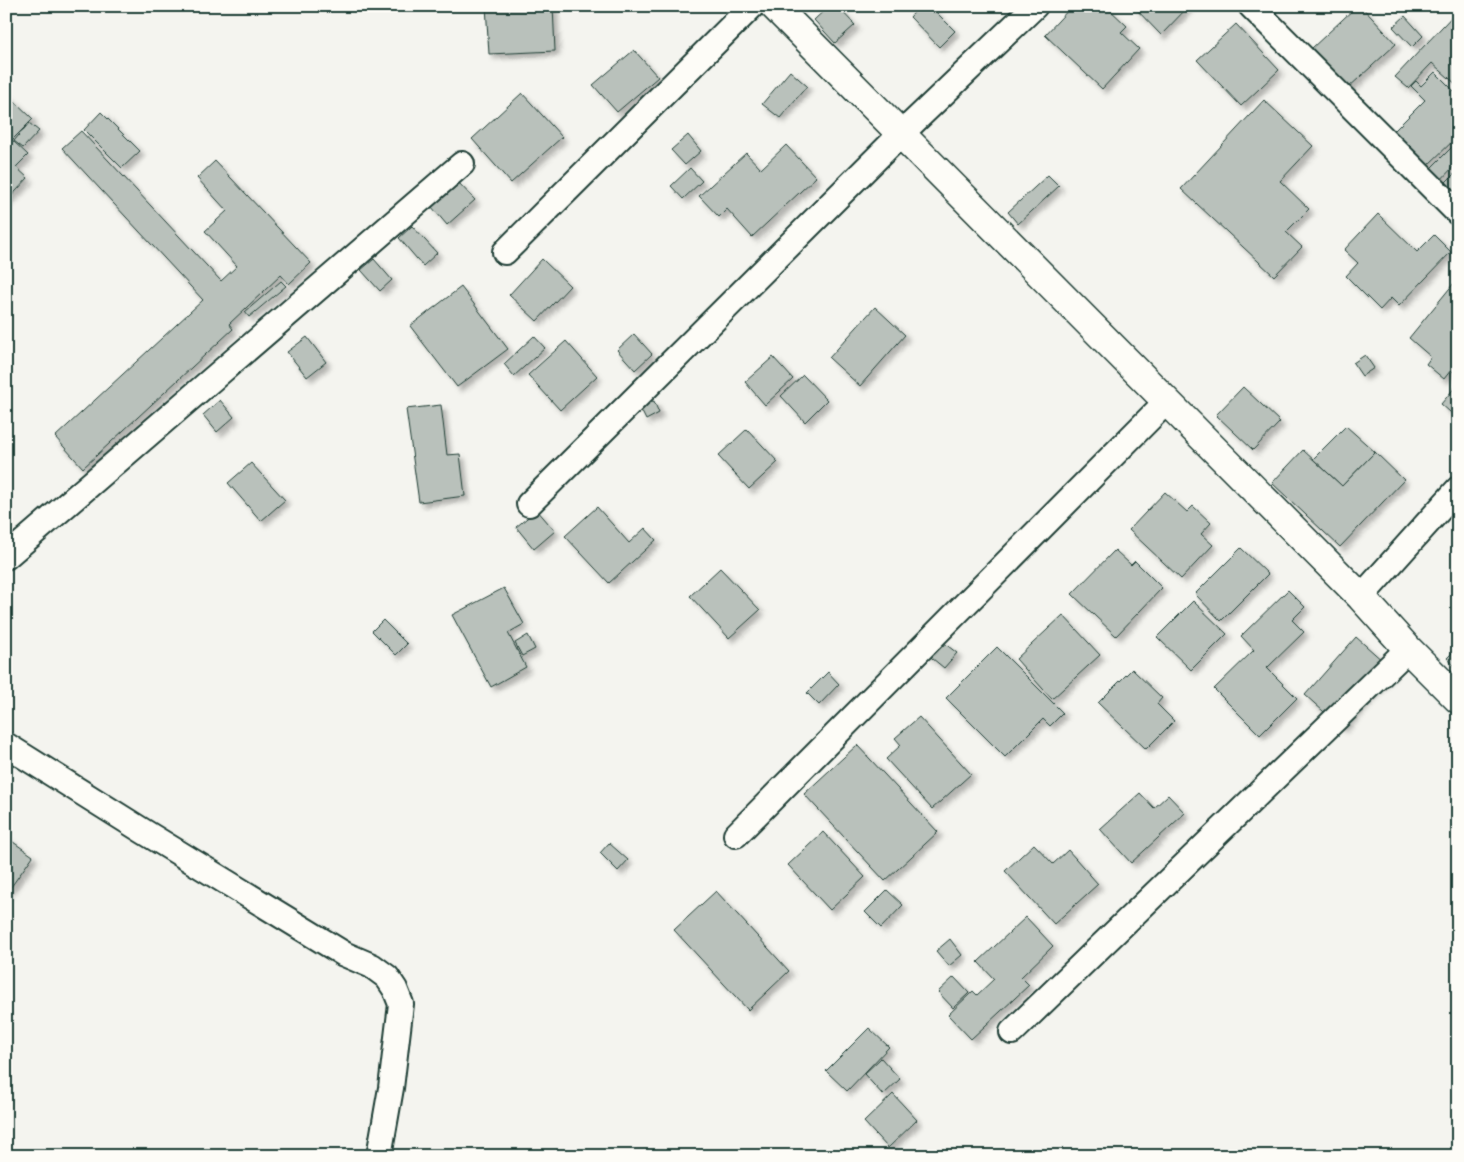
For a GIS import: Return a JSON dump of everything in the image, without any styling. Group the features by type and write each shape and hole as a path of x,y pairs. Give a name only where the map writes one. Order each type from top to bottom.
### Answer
{"main road":[{"path":"778,8 1361,597 1408,649 1458,699"}],"street":[{"path":"505,252 752,6"},
{"path":"529,504 901,134 1035,6"},
{"path":"1251,6 1458,213"},
{"path":"6,557 462,164"},
{"path":"736,835 1167,401"},
{"path":"1361,597 1458,489"},
{"path":"1012,1032 1408,649"},
{"path":"6,745 344,954 372,966 386,977 396,989 401,1004 391,1088 379,1156"}],"building":[{"path":"486,6 553,6 555,51 489,54"},
{"path":"829,6 837,6 855,25 835,43 814,20"},
{"path":"920,6 930,6 955,31 939,47 910,17"},
{"path":"1072,6 1080,6 1088,13 1094,6 1106,6 1127,26 1121,32 1139,49 1102,89 1045,35"},
{"path":"1133,6 1189,6 1161,35"},
{"path":"1357,6 1361,6 1396,44 1348,88 1312,48"},
{"path":"1458,10 1458,86 1432,63 1408,88 1395,77"},
{"path":"1405,16 1423,36 1412,47 1393,27"},
{"path":"1236,24 1279,70 1241,106 1197,60"},
{"path":"634,50 658,77 617,112 593,85"},
{"path":"790,71 807,86 780,118 762,104"},
{"path":"1435,72 1458,95 1458,136 1425,168 1391,134 1425,100 1411,86 1416,81 1421,86"},
{"path":"6,93 33,119 12,140 28,155 16,167 28,178 6,202"},
{"path":"522,93 562,137 511,183 472,139"},
{"path":"1264,100 1313,146 1280,181 1309,209 1286,232 1302,247 1274,276 1181,189"},
{"path":"101,112 140,151 122,168 84,130"},
{"path":"29,123 39,131 23,148 14,141"},
{"path":"81,131 221,281 237,266 205,231 227,211 197,178 215,161 311,263 289,284 281,275 229,324 233,329 83,468 55,437 203,300 62,148"},
{"path":"688,135 701,151 685,165 671,150"},
{"path":"1455,144 1458,146 1458,162 1433,188 1422,177"},
{"path":"786,145 816,177 752,237 727,209 719,217 699,196 746,153 761,169"},
{"path":"690,168 702,181 683,199 671,186"},
{"path":"1458,170 1458,200 1443,185"},
{"path":"1048,175 1059,186 1018,224 1008,212"},
{"path":"458,182 475,200 447,225 431,206"},
{"path":"1378,214 1417,252 1434,235 1451,252 1399,306 1391,298 1380,310 1346,276 1358,263 1344,250"},
{"path":"412,226 437,253 423,266 399,238"},
{"path":"374,259 392,280 380,291 361,270"},
{"path":"542,259 570,286 537,321 509,295"},
{"path":"281,281 286,286 249,317 245,312"},
{"path":"1454,283 1458,287 1458,376 1451,370 1444,379 1426,364 1431,357 1409,338"},
{"path":"461,287 508,349 457,387 410,326"},
{"path":"875,307 905,335 860,386 829,358"},
{"path":"634,334 652,354 635,370 617,350"},
{"path":"534,336 545,348 514,376 504,364"},
{"path":"307,337 326,362 307,377 287,352"},
{"path":"566,341 597,376 560,410 528,375"},
{"path":"1365,355 1374,368 1362,376 1353,363"},
{"path":"773,357 793,379 765,405 745,382"},
{"path":"803,375 827,400 805,422 781,396"},
{"path":"1456,386 1458,387 1458,419 1441,404"},
{"path":"1243,387 1280,422 1253,450 1216,415"},
{"path":"220,400 234,417 217,432 203,415"},
{"path":"654,401 659,413 646,420 640,408"},
{"path":"441,405 447,455 460,454 465,496 419,502 406,409"},
{"path":"1346,426 1375,452 1342,486 1313,459"},
{"path":"747,429 778,462 749,489 718,456"},
{"path":"1303,450 1342,486 1375,452 1404,480 1340,547 1272,483"},
{"path":"251,463 285,500 261,521 228,483"},
{"path":"1165,492 1187,512 1193,506 1211,523 1201,534 1213,545 1181,579 1129,530"},
{"path":"597,507 629,543 645,528 656,540 609,583 565,536"},
{"path":"537,510 555,531 534,549 516,527"},
{"path":"1241,548 1268,574 1221,621 1195,594"},
{"path":"1115,550 1131,565 1135,561 1162,588 1116,636 1072,594"},
{"path":"720,568 760,610 729,638 690,596"},
{"path":"504,588 524,624 508,633 526,667 491,687 452,615"},
{"path":"1288,590 1305,607 1292,620 1304,632 1267,668 1297,698 1260,735 1214,689 1254,650 1241,636"},
{"path":"1193,601 1227,634 1191,670 1157,637"},
{"path":"1063,615 1100,655 1052,699 1016,659"},
{"path":"383,620 407,644 396,655 372,631"},
{"path":"528,635 535,649 522,656 515,643"},
{"path":"1356,637 1393,670 1342,728 1305,695"},
{"path":"939,639 957,653 944,668 927,654"},
{"path":"997,647 1063,713 1050,726 1043,719 1005,757 946,698"},
{"path":"1458,647 1458,670 1447,658"},
{"path":"1132,669 1162,698 1157,704 1174,721 1146,749 1098,703"},
{"path":"828,672 839,684 819,705 807,693"},
{"path":"919,717 971,774 932,809 886,759 901,745 895,738"},
{"path":"857,745 938,832 885,881 804,794"},
{"path":"1140,793 1154,808 1168,795 1185,813 1131,863 1100,829"},
{"path":"823,832 865,877 830,910 788,865"},
{"path":"6,837 33,856 6,894"},
{"path":"609,843 628,860 618,871 600,853"},
{"path":"1034,844 1053,864 1068,850 1098,884 1054,924 1005,871"},
{"path":"887,890 903,905 881,928 865,912"},
{"path":"716,891 789,971 748,1010 674,930"},
{"path":"1026,917 1053,946 1021,977 1029,985 971,1039 948,1015 973,991 977,995 994,979 978,962"},
{"path":"950,939 962,955 949,966 936,951"},
{"path":"954,977 969,993 953,1008 938,992"},
{"path":"869,1028 889,1047 847,1091 826,1071"},
{"path":"881,1058 900,1079 883,1095 864,1074"},
{"path":"893,1094 917,1120 888,1148 864,1122"}]}
